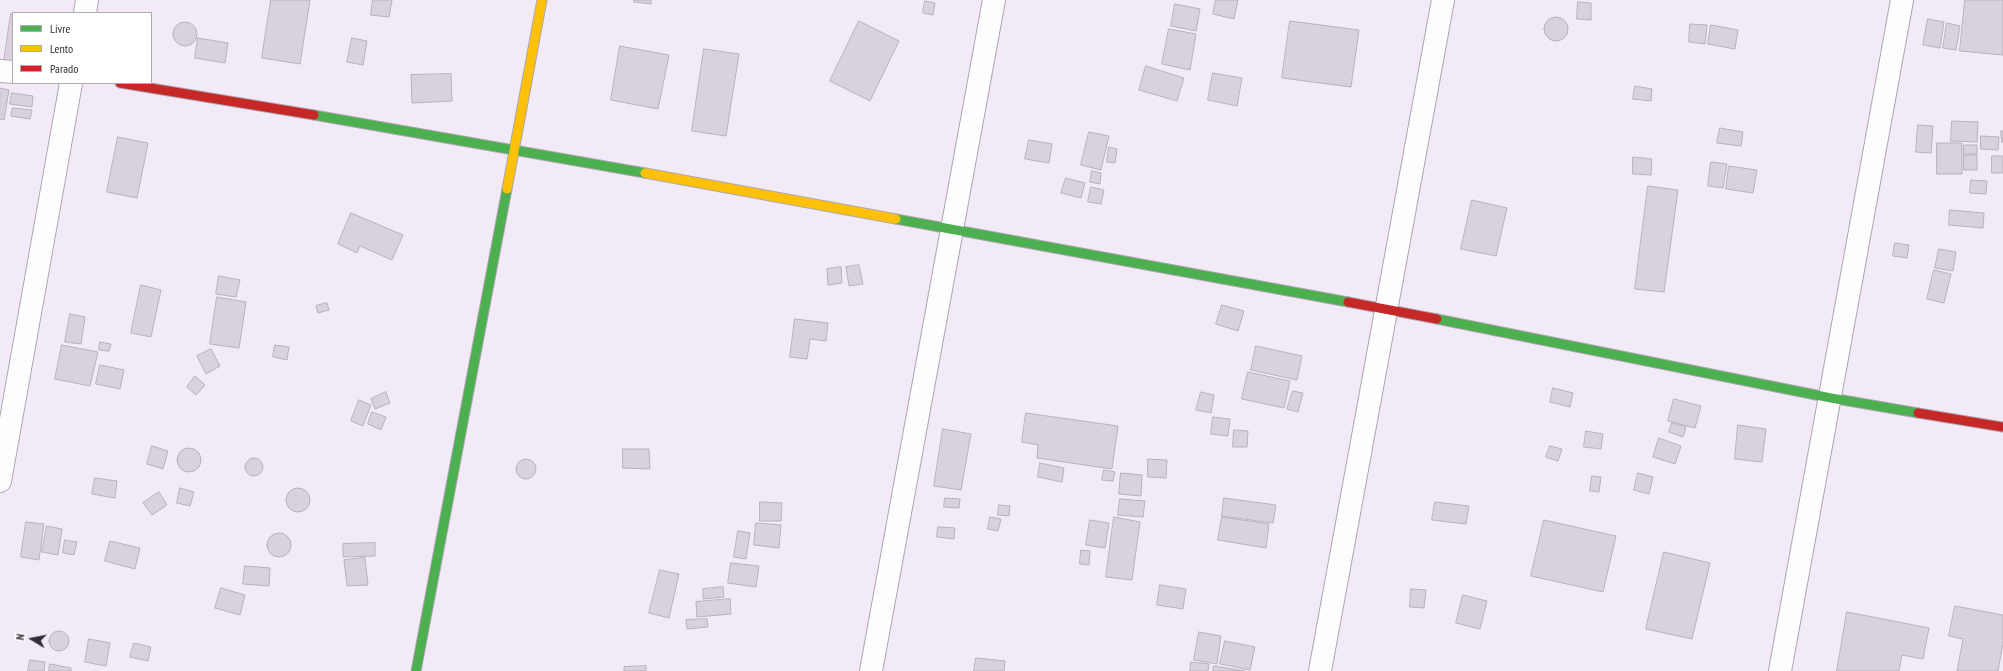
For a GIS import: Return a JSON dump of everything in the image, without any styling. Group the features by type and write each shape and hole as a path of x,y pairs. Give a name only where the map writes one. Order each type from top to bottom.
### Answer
{"street":[{"path":"85,12 87,0"},
{"path":"416,671 542,0"},
{"path":"871,671 994,0"},
{"path":"1320,671 1443,0"},
{"path":"1780,671 1902,0"},
{"path":"0,71 12,72"},
{"path":"0,482 72,84"},
{"path":"126,84 514,149 1385,310 1830,398 2003,427"}],"building":[{"path":"271,0 310,0 300,64 262,58"},
{"path":"373,0 392,0 389,17 371,15"},
{"path":"634,0 651,0 651,4 634,2"},
{"path":"1216,0 1238,0 1234,19 1213,14"},
{"path":"1965,0 2003,0 2003,55 1960,51"},
{"path":"925,1 935,3 933,15 923,13"},
{"path":"1578,2 1591,3 1591,20 1577,19"},
{"path":"1175,4 1200,9 1196,31 1171,26"},
{"path":"11,14 12,14 12,62 4,61"},
{"path":"1556,17 1564,21 1568,29 1564,37 1556,41 1548,37 1544,29 1548,21"},
{"path":"1928,19 1944,22 1940,48 1923,45"},
{"path":"859,21 899,41 870,101 830,81"},
{"path":"1290,21 1359,30 1351,87 1282,78"},
{"path":"185,22 194,25 197,34 194,43 185,46 176,43 173,34 176,25"},
{"path":"1947,23 1960,26 1956,50 1943,48"},
{"path":"1690,24 1707,25 1705,44 1689,42"},
{"path":"1711,25 1738,30 1735,49 1708,44"},
{"path":"1169,29 1196,34 1190,70 1162,64"},
{"path":"198,38 228,43 225,63 195,58"},
{"path":"352,38 367,41 363,65 347,62"},
{"path":"620,46 669,55 658,109 611,100"},
{"path":"704,49 739,54 726,136 692,131"},
{"path":"1146,66 1184,78 1177,101 1139,90"},
{"path":"1213,73 1242,78 1237,106 1208,100"},
{"path":"451,74 452,101 412,103 411,75"},
{"path":"1635,86 1652,89 1651,101 1633,99"},
{"path":"0,88 9,90 4,120 0,119"},
{"path":"12,93 33,96 32,107 10,104"},
{"path":"13,108 32,110 30,119 11,116"},
{"path":"1952,121 1978,122 1977,142 1951,141"},
{"path":"1918,125 1933,126 1931,153 1916,152"},
{"path":"1720,128 1743,132 1741,146 1717,143"},
{"path":"2001,131 2003,131 2003,142 2002,142"},
{"path":"1089,132 1109,136 1101,170 1081,165"},
{"path":"1981,136 1999,137 1998,150 1981,149"},
{"path":"118,137 148,143 137,198 107,192"},
{"path":"1029,140 1052,144 1049,163 1025,159"},
{"path":"1937,143 1962,143 1962,174 1937,174"},
{"path":"1964,145 1977,145 1977,154 1964,154"},
{"path":"1109,147 1117,149 1115,163 1107,162"},
{"path":"1964,155 1977,155 1977,170 1964,170"},
{"path":"1992,156 2003,156 2003,173 1992,173"},
{"path":"1633,157 1652,159 1651,175 1633,174"},
{"path":"1711,162 1727,164 1723,188 1708,186"},
{"path":"1729,166 1757,170 1753,193 1726,189"},
{"path":"1092,171 1101,173 1100,184 1090,182"},
{"path":"1066,178 1085,183 1081,198 1061,193"},
{"path":"1971,180 1987,181 1986,194 1970,193"},
{"path":"1648,186 1678,190 1664,292 1635,289"},
{"path":"1091,187 1104,190 1101,204 1088,202"},
{"path":"1472,200 1507,208 1496,256 1461,249"},
{"path":"1950,210 1984,213 1983,228 1949,225"},
{"path":"351,213 403,235 392,260 360,246 357,253 338,244"},
{"path":"1895,243 1909,245 1907,258 1893,256"},
{"path":"1939,249 1956,252 1953,271 1935,268"},
{"path":"859,265 863,284 849,286 846,267"},
{"path":"841,267 842,283 828,285 827,269"},
{"path":"1934,270 1951,274 1944,303 1927,299"},
{"path":"219,276 240,280 236,297 216,294"},
{"path":"141,285 161,290 151,337 131,333"},
{"path":"217,297 246,302 239,348 210,344"},
{"path":"327,303 329,310 318,313 316,306"},
{"path":"1222,305 1244,311 1238,331 1216,324"},
{"path":"70,314 85,317 81,344 65,342"},
{"path":"795,319 828,323 826,341 810,339 807,359 790,357"},
{"path":"100,342 111,344 109,351 99,350"},
{"path":"62,345 98,352 90,386 55,379"},
{"path":"275,345 289,347 287,360 273,357"},
{"path":"1256,346 1302,356 1297,380 1251,370"},
{"path":"211,349 220,366 206,374 197,356"},
{"path":"100,365 124,370 120,389 96,384"},
{"path":"1248,372 1290,381 1284,408 1242,399"},
{"path":"195,376 205,385 196,395 187,387"},
{"path":"1553,388 1573,393 1570,407 1550,402"},
{"path":"1293,391 1303,393 1298,412 1287,409"},
{"path":"386,392 390,403 375,409 371,399"},
{"path":"1201,392 1214,395 1211,413 1196,410"},
{"path":"1674,399 1701,406 1695,428 1668,421"},
{"path":"359,400 371,405 363,426 351,421"},
{"path":"372,412 386,417 381,430 368,424"},
{"path":"1026,413 1118,426 1112,469 1037,458 1038,445 1022,442"},
{"path":"1213,417 1230,419 1228,436 1211,434"},
{"path":"1672,423 1686,427 1683,437 1669,432"},
{"path":"1738,425 1766,429 1762,462 1735,459"},
{"path":"943,429 971,434 961,490 934,486"},
{"path":"1234,430 1248,431 1247,447 1233,447"},
{"path":"1586,431 1603,434 1601,449 1584,447"},
{"path":"1659,438 1681,446 1675,464 1653,457"},
{"path":"152,446 168,451 163,469 147,464"},
{"path":"1550,446 1562,449 1558,461 1546,457"},
{"path":"189,448 198,451 201,460 198,469 189,472 180,469 177,460 180,451"},
{"path":"623,449 649,449 650,469 623,468"},
{"path":"254,458 260,461 263,467 260,473 254,476 248,473 245,467 248,461"},
{"path":"522,459 530,459 536,465 536,473 530,479 522,479 516,473 516,465"},
{"path":"1148,459 1167,460 1166,478 1148,477"},
{"path":"1040,463 1064,468 1062,482 1038,477"},
{"path":"1104,470 1115,472 1113,481 1102,480"},
{"path":"1121,473 1142,475 1141,496 1119,494"},
{"path":"1638,473 1653,477 1649,494 1634,490"},
{"path":"1592,476 1601,477 1599,492 1590,491"},
{"path":"95,478 117,481 115,498 92,494"},
{"path":"180,488 194,492 190,506 177,503"},
{"path":"293,488 303,488 310,495 310,505 303,512 293,512 286,505 286,495"},
{"path":"159,492 167,505 152,515 143,503"},
{"path":"945,498 960,499 959,508 944,507"},
{"path":"1224,498 1276,505 1273,523 1222,516"},
{"path":"1120,499 1145,501 1143,517 1118,515"},
{"path":"760,502 782,503 781,521 760,521"},
{"path":"1435,502 1469,506 1466,524 1432,520"},
{"path":"999,505 1010,506 1009,516 998,515"},
{"path":"990,517 1001,519 998,531 988,529"},
{"path":"1114,517 1140,522 1132,580 1106,577"},
{"path":"1222,517 1269,524 1266,548 1218,540"},
{"path":"1090,520 1109,523 1105,548 1086,545"},
{"path":"1544,520 1616,536 1603,592 1531,576"},
{"path":"26,522 44,524 39,560 21,557"},
{"path":"756,523 781,525 779,548 754,545"},
{"path":"47,526 62,529 58,555 42,552"},
{"path":"938,527 955,528 954,539 937,537"},
{"path":"738,531 750,533 746,559 734,557"},
{"path":"279,533 288,536 291,545 288,554 279,557 270,554 267,545 270,536"},
{"path":"65,540 77,542 74,555 63,553"},
{"path":"110,541 140,548 135,569 105,561"},
{"path":"375,543 375,556 343,557 343,544"},
{"path":"1081,550 1090,551 1089,565 1080,564"},
{"path":"1664,552 1710,563 1692,639 1646,629"},
{"path":"365,558 368,585 347,586 344,560"},
{"path":"731,563 759,566 756,587 728,583"},
{"path":"245,566 270,568 269,586 243,584"},
{"path":"660,570 679,574 669,618 649,613"},
{"path":"1160,585 1186,589 1183,609 1157,605"},
{"path":"723,587 724,597 703,599 703,589"},
{"path":"221,588 245,595 240,615 215,608"},
{"path":"1411,589 1426,590 1424,608 1410,607"},
{"path":"1463,595 1487,601 1480,629 1456,623"},
{"path":"730,599 731,614 697,617 696,602"},
{"path":"1955,606 2003,615 2003,643 1998,671 1957,671 1963,639 1949,636"},
{"path":"1847,612 1929,628 1923,659 1902,655 1899,671 1837,671"},
{"path":"707,619 708,627 687,629 686,620"},
{"path":"59,631 66,634 69,641 66,648 59,651 52,648 49,641 52,634"},
{"path":"1199,632 1221,636 1217,664 1194,660"},
{"path":"89,639 110,643 106,666 85,662"},
{"path":"1225,641 1255,647 1250,670 1220,664"},
{"path":"134,643 151,647 148,661 130,657"},
{"path":"976,658 1005,661 1004,671 974,671"},
{"path":"30,660 45,662 44,671 28,671"},
{"path":"1191,662 1209,664 1208,671 1190,671"},
{"path":"50,664 71,668 71,671 49,671"},
{"path":"646,666 646,671 624,671 624,667"},
{"path":"1214,666 1245,671 1213,671"}],"traffic: fast":[{"path":"314,115 645,173"},
{"path":"416,671 507,189"},
{"path":"896,219 1348,302"},
{"path":"1437,319 1831,398 1918,413"}],"traffic: slow":[{"path":"507,189 542,0"},
{"path":"645,173 896,219"}],"traffic: jam":[{"path":"126,84 314,115"},
{"path":"1348,302 1437,319"},
{"path":"1918,413 2003,427"}]}
